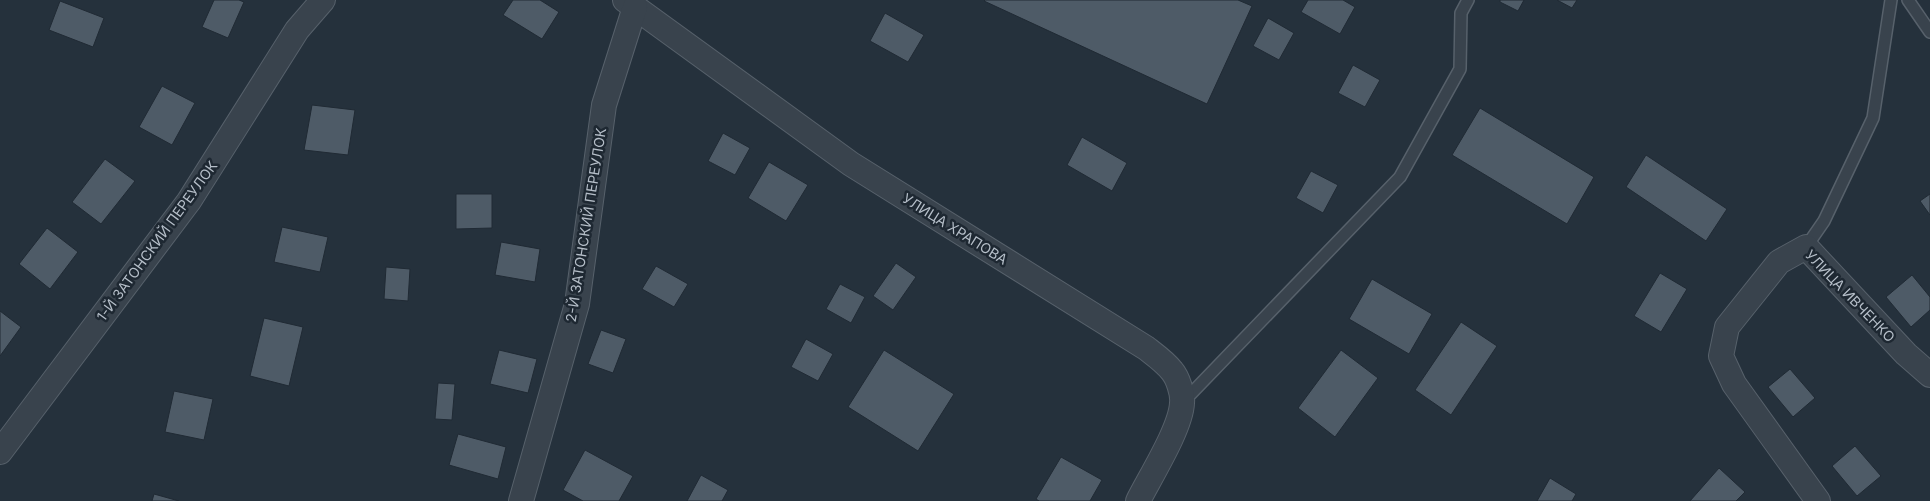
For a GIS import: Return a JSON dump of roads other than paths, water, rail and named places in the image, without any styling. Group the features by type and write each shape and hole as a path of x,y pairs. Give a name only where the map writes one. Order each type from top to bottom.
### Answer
{"street":[{"name":"1-Й ЗАТОНСКИЙ ПЕРЕУЛОК","path":"0,452 189,201 297,30 323,0"},
{"name":"УЛИЦА ХРАПОВА","path":"630,4 850,164 1146,348 1174,372 1183,402"},
{"name":"2-Й ЗАТОНСКИЙ ПЕРЕУЛОК","path":"521,501 577,304 604,105 630,4"},
{"name":"УЛИЦА ИВЧЕНКО","path":"1818,501 1734,384 1721,356 1728,327 1779,262 1806,247 1906,354 1930,375"},
{"path":"1138,501 1179,421 1183,402"}],"lane":[{"path":"1183,402 1400,177 1460,69 1461,13 1468,0"},
{"path":"1806,247 1824,221 1872,118 1891,0"},
{"path":"1908,0 1930,32"}]}
